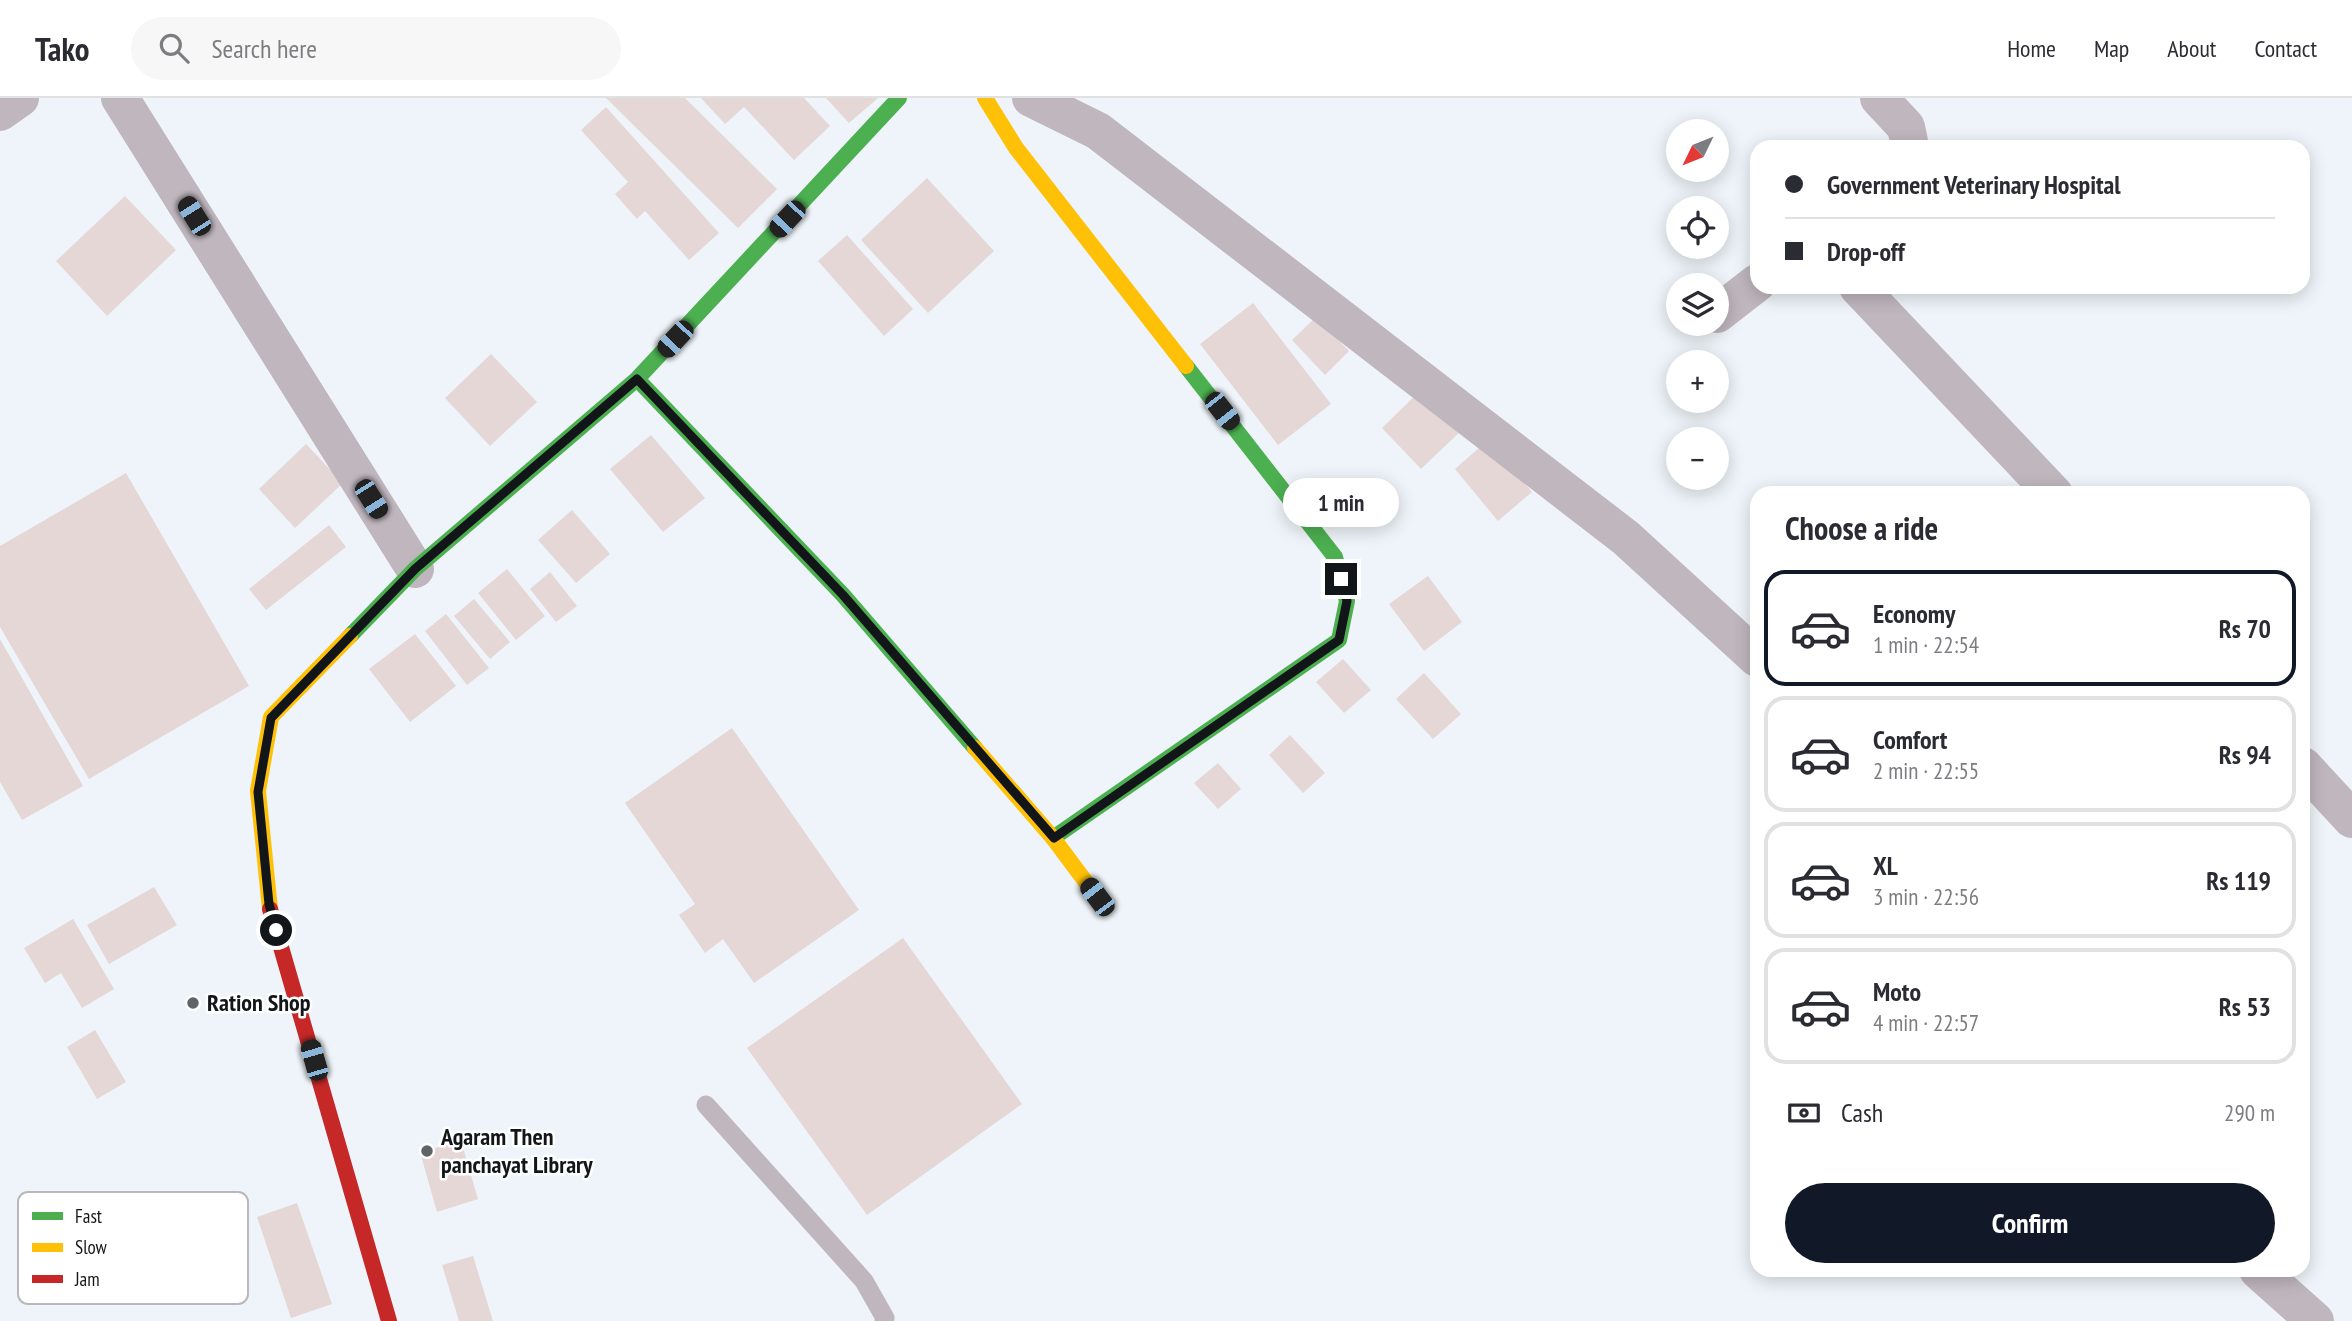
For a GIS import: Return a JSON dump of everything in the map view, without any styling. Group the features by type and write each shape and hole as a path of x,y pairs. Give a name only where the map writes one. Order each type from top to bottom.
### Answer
{"street":[{"path":"0,112 20,98"},
{"path":"121,98 415,569"},
{"path":"389,1321 269,904 258,792 271,718 415,569 637,379 899,98"},
{"path":"985,98 1016,148 1335,557 1347,601 1339,640 1054,838"},
{"path":"1031,98 1098,131 1163,181 1626,538 1750,652"},
{"path":"1879,98 1906,127 1909,140"},
{"path":"1729,305 1750,288"},
{"path":"1865,294 2046,486"},
{"path":"637,379 843,595 1054,838 1097,897"},
{"path":"2310,774 2352,819"},
{"path":"2266,1277 2315,1321"}],"lane":[{"path":"706,1105 864,1281 885,1318 884,1321"}],"building":[{"path":"606,98 685,98 777,189 738,228"},
{"path":"701,98 804,98 830,126 794,160 744,107 725,124"},
{"path":"826,98 878,98 849,123"},
{"path":"606,107 719,233 689,260 645,211 637,219 615,194 628,182 581,130"},
{"path":"927,178 994,251 928,313 861,240"},
{"path":"125,196 176,250 107,316 56,261"},
{"path":"847,235 913,309 884,336 818,261"},
{"path":"1253,303 1331,404 1278,445 1200,344"},
{"path":"1316,317 1349,351 1325,375 1292,340"},
{"path":"491,354 537,402 490,446 445,398"},
{"path":"1422,389 1462,430 1421,469 1382,428"},
{"path":"651,435 705,498 663,532 610,469"},
{"path":"1488,440 1532,492 1498,521 1455,469"},
{"path":"306,444 343,483 295,528 259,489"},
{"path":"126,473 249,686 89,779 0,627 0,546"},
{"path":"572,510 610,554 576,583 538,540"},
{"path":"329,525 346,547 266,610 249,589"},
{"path":"507,569 545,616 516,640 478,593"},
{"path":"550,572 577,606 556,622 530,589"},
{"path":"1428,576 1462,622 1424,651 1389,604"},
{"path":"474,599 510,642 490,659 454,616"},
{"path":"446,614 489,668 467,685 425,631"},
{"path":"415,634 456,686 410,722 369,669"},
{"path":"0,639 83,786 22,820 0,782"},
{"path":"1343,659 1371,690 1344,713 1316,682"},
{"path":"1424,673 1461,714 1433,739 1396,699"},
{"path":"732,728 859,910 754,983 723,939 705,953 679,915 695,904 625,803"},
{"path":"1290,735 1325,773 1303,793 1269,755"},
{"path":"1218,763 1241,789 1218,809 1194,783"},
{"path":"154,887 177,925 109,964 87,925"},
{"path":"73,919 114,989 82,1008 61,973 45,983 24,948"},
{"path":"903,938 1022,1104 867,1215 747,1048"},
{"path":"95,1030 126,1082 97,1099 67,1047"},
{"path":"461,1141 478,1199 437,1212 420,1152"},
{"path":"297,1203 332,1304 291,1318 257,1217"},
{"path":"473,1256 493,1321 459,1321 442,1265"}],"traffic: fast":[{"path":"350,636 415,569 637,379 899,98"},
{"path":"1053,838 1339,640 1347,601 1335,557 1186,366"},
{"path":"637,379 843,595 975,748"}],"traffic: slow":[{"path":"985,98 1016,148 1186,366"},
{"path":"270,909 258,791 271,717 350,636"},
{"path":"975,748 1053,838 1097,897"}],"traffic: jam":[{"path":"270,909 389,1321"}],"place":[{"name":"Ration Shop","path":"193,1003"},
{"name":"Agaram Then panchayat Library","path":"427,1151"}],"route":[{"path":"276,930 269,904 258,792 271,718 415,569 637,379 843,595 1054,838 1339,640 1347,601 1341,579"}]}
